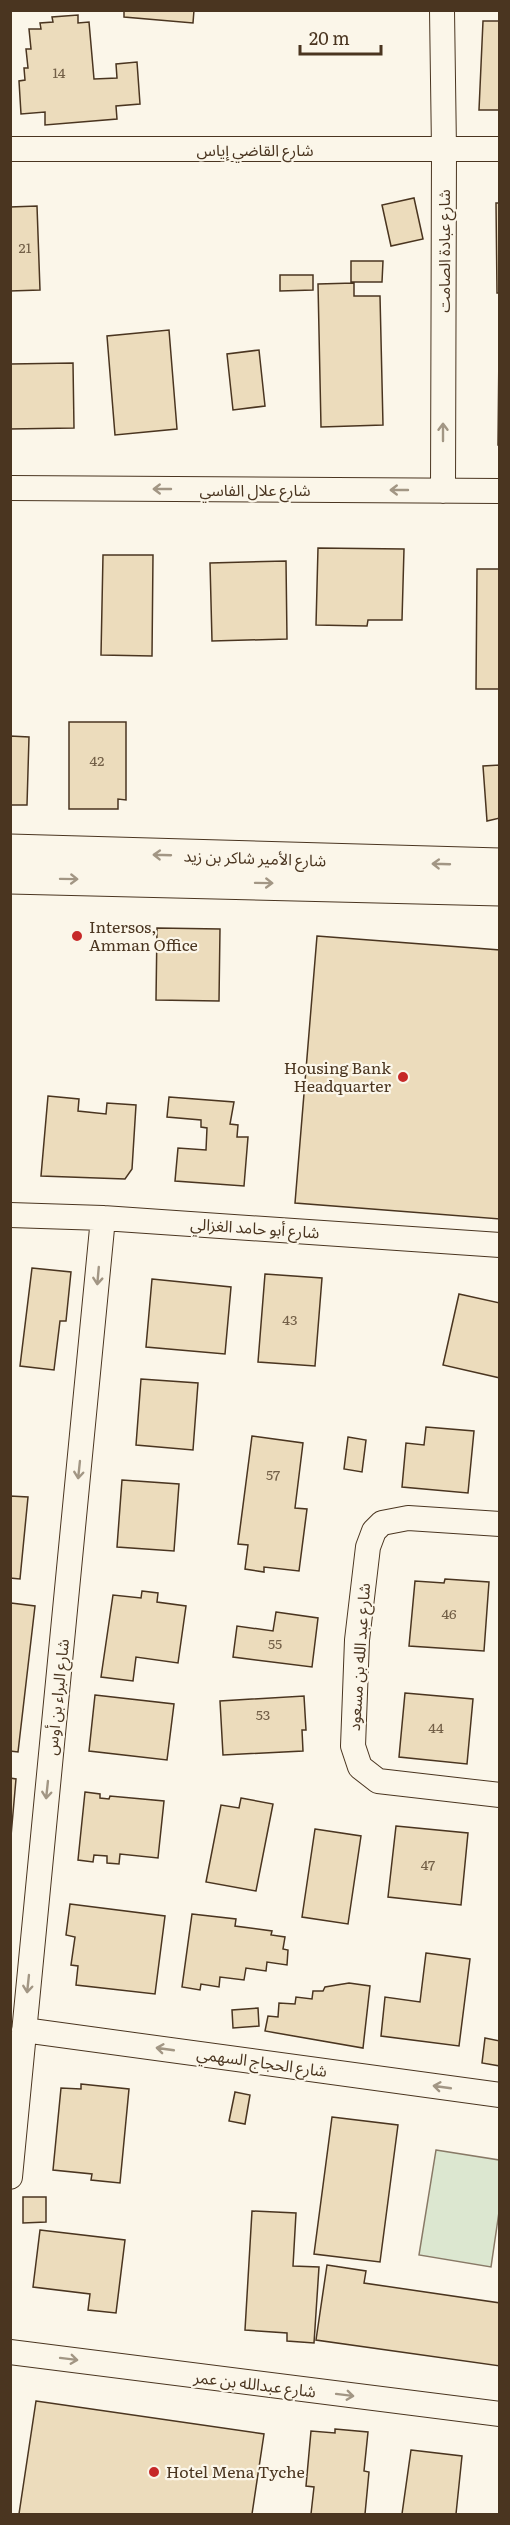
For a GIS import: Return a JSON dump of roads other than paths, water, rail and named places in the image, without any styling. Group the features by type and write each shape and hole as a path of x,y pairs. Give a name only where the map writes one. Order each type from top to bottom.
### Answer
{"main road":[{"name":"شارع الأمير شاكر بن زيد","path":"10,850 500,865"},
{"name":"شارع الأمير شاكر بن زيد","path":"10,878 500,889"}],"street":[{"name":"شارع عبادة الصامت","path":"441,10 444,150 442,491"},
{"name":"شارع القاضي إياس","path":"10,149 500,149"},
{"name":"شارع علال الفاسي","path":"10,488 500,491"},
{"name":"شارع أبو حامد الغزالي","path":"10,1215 104,1218 500,1245"},
{"name":"شارع البراء بن أوس","path":"10,2177 104,1218"},
{"name":"شارع عبد الله بن مسعود","path":"500,1524 408,1518 382,1522 374,1530 368,1547 357,1640 353,1736 355,1758 360,1767 378,1781 500,1795"},
{"name":"شارع الحجاج السهمي","path":"24,2030 500,2095"},
{"name":"شارع عبدالله بن عمر","path":"10,2352 500,2414"}],"place":[{"name":"Intersos, Amman Office","path":"77,936"},
{"name":"Housing Bank Headquarter","path":"403,1077"},
{"name":"Hotel Mena Tyche","path":"154,2472"}]}
